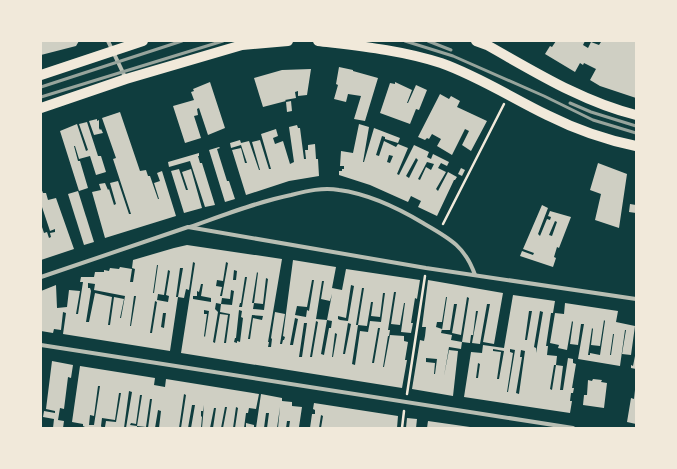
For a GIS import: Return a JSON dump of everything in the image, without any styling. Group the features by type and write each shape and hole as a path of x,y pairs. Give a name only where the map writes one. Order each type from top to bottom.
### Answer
{"main road":[{"path":"41,75 143,41"},
{"path":"41,108 126,79 242,45 288,41"},
{"path":"318,41 387,50 441,63 486,83 548,116 586,131 636,146"},
{"path":"476,41 487,45 550,80 599,103 636,115"}],"street":[{"path":"108,41 126,79"},
{"path":"41,277 266,200 311,190 339,189 368,196 392,206 439,232 462,249 471,262 475,275"},
{"path":"188,227 426,268 636,299"},
{"path":"41,345 573,428"}],"path":[{"path":"439,232 508,95"},
{"path":"402,428 426,268"}],"building":[{"path":"41,41 79,41 76,46 41,55"},
{"path":"556,41 585,41 583,45 588,48 591,42 599,45 601,42 599,41 636,41 636,98 600,86 590,80 596,69 584,63 583,65 580,63 575,72 545,54 550,46 552,47"},
{"path":"339,67 378,78 365,121 354,119 361,96 348,94 346,102 334,99 338,85 336,84"},
{"path":"311,69 307,95 298,96 298,91 295,92 296,98 263,107 254,78 282,70"},
{"path":"210,82 225,128 208,135 199,108 197,109 198,115 194,116 201,138 185,143 173,106 194,100 191,92 194,91 193,89"},
{"path":"395,82 412,90 407,103 416,85 427,90 419,110 416,109 410,124 380,113 390,83 395,84"},
{"path":"440,94 449,99 451,96 460,101 457,107 487,121 471,151 462,145 469,131 465,129 452,155 437,146 441,139 432,134 429,139 427,138 425,140 418,137"},
{"path":"291,101 292,111 287,112 286,102"},
{"path":"120,112 140,171 146,170 159,199 154,183 160,181 157,173 162,171 176,216 105,238 92,192 101,190 99,184 105,183 108,190 109,189 114,205 116,204 110,183 118,181 129,214 131,214 113,159 116,158 102,118"},
{"path":"97,119 97,121 99,120 99,128 103,133 94,135 89,121"},
{"path":"87,122 98,156 101,156 106,172 96,175 90,156 79,159 74,146 88,188 79,191 60,131 77,124 86,151 88,150 79,124"},
{"path":"359,124 369,127 363,162 374,128 400,138 398,143 385,139 385,137 382,136 376,155 379,156 384,141 396,147 398,144 408,148 397,174 399,175 414,145 429,152 427,157 431,159 433,154 449,162 447,166 441,163 438,168 446,172 436,189 438,191 448,172 457,177 454,180 437,216 418,207 421,201 411,196 408,202 370,185 339,175 339,171 344,169 344,166 340,166 341,151 353,153","holes":["389,155 393,156 390,163 387,162","416,158 418,160 409,178 406,176","427,162 434,164 431,170 426,167 420,180 418,179"]},
{"path":"297,125 298,128 300,128 304,159 306,159 305,150 308,150 308,145 315,144 319,176 289,181 246,195 232,150 241,148 245,163 247,163 241,145 231,148 230,143 240,140 241,143 249,141 260,170 252,142 260,140 269,169 271,169 261,134 276,129 278,136 273,138 275,144 283,141 290,164 294,162 289,127"},
{"path":"220,148 217,149 227,181 229,181 235,199 225,202 209,150"},
{"path":"199,153 198,156 200,163 202,163 215,205 205,207 190,161 169,167 168,162"},
{"path":"598,163 627,174 619,228 595,220 601,194 590,190"},
{"path":"461,168 465,170 462,176 458,174"},
{"path":"179,169 186,190 188,190 182,172 191,169 202,208 184,213 171,171"},
{"path":"41,188 43,193 46,193 48,200 56,198 74,249 41,260 41,224 44,233 47,232 49,238 51,237 50,233 55,232 55,229 50,231 41,204"},
{"path":"78,191 94,242 84,245 68,194"},
{"path":"630,204 636,205 636,213 629,212"},
{"path":"542,205 548,208 538,234 540,236 547,219 550,220 551,217 548,216 550,211 571,217 559,248 557,247 553,267 520,256 522,251 533,255 534,253 523,249","holes":["555,221 557,222 552,236 549,235"]},
{"path":"187,245 282,259 268,347 271,347 275,312 285,314 280,344 282,344 285,337 283,336 293,260 336,267 332,288 342,290 346,269 420,280 417,299 415,298 411,333 401,332 405,303 400,325 391,324 396,292 394,292 388,330 390,330 383,367 390,335 404,336 404,341 408,342 405,360 407,360 402,388 181,353 195,263 193,262 189,290 186,289 184,298 178,297 170,351 63,334 66,313 63,312 61,330 54,329 53,333 41,331 41,291 56,285 57,308 67,307 69,290 80,291 76,314 78,314 83,282 80,282 81,277 94,277 95,272 104,272 104,270 109,271 110,268 119,269 120,267 132,269 130,282 133,282 135,269 132,268 133,260","holes":["226,262 228,263 222,296 220,296 222,287 216,286 217,280 223,281","157,265 158,265 153,293","180,268 183,268 178,297 176,297","168,270 170,271 166,295 169,296 168,302 157,300 158,294 164,295","234,270 237,271 236,280 233,280","257,272 254,303 252,303","245,277 247,277 242,307 239,307","266,278 268,279 264,310 253,309 254,303 263,304","312,280 314,280 309,311 307,310 306,317 295,315 297,306 307,307","322,281 324,281 321,299 330,301 332,294 327,320 316,319","88,283 95,284 94,290 125,296 121,318 124,299 114,297 110,325 108,325 112,297 95,293 89,322 86,322 91,291 90,288 88,288","201,284 203,284 201,296 211,298 211,302 193,299 193,296 197,296 197,291 199,292","351,285 354,286 348,321 338,319 338,316 346,318","362,288 364,288 358,325 356,325","231,290 234,291 232,305 221,304 222,298 230,299","383,293 385,293 381,322 370,321 368,332 360,331 355,365 352,364 358,325 367,326 371,302 373,302 371,316 380,317","134,296 136,296 130,326","155,301 157,302 152,333 150,333","216,303 221,304 220,312 230,314 226,343 224,343 228,315 220,314 215,343 213,342 218,312 215,309","204,310 209,311 205,337 207,314 204,314","239,310 242,311 241,317 243,318 240,342 234,342 236,338","163,313 166,313 164,328 161,327","252,315 263,316 262,320 253,318 250,339 248,339","295,318 298,319 293,345 290,345","327,320 332,321 331,328 329,328 324,355 321,354","316,321 318,322 312,357 310,357","304,323 307,323 302,357 299,357","348,323 351,324 345,354 343,354","378,328 380,328 374,363 372,363","335,333 337,334 332,357"]},
{"path":"428,280 503,293 494,344 483,342 490,304 487,304 480,344 472,343 478,311 476,311 473,335 471,335 470,343 462,342 461,349 449,347 444,376 449,350 458,351 453,396 412,389 420,340 424,341 425,336 426,327 422,327","holes":["446,297 442,330 450,330 454,304 457,304 452,333 461,335 467,297 469,298 462,342 451,340 452,335 441,333 442,329 436,327 437,322 442,322","426,358 437,359 435,374 434,374 435,363 426,362"]},
{"path":"513,295 555,301 553,313 551,313 546,346 548,346 547,355 557,356 556,365 563,366 560,390 563,390 568,358 573,359 573,363 576,364 572,388 574,388 573,393 571,393 570,401 572,401 570,413 464,397 471,352 482,353 483,345 504,348","holes":["529,311 532,311 527,340 525,340","540,311 543,312 536,353 536,348 534,347","493,349 504,351 499,379 497,379 501,352 493,351","510,349 515,350 507,392 513,353 510,352","521,350 525,351 519,394 516,393 522,357 520,357","478,363 480,364 478,378 476,378","554,365 556,365 552,390 550,389"]},
{"path":"565,303 618,311 616,322 635,326 631,355 622,354 625,330 620,366 578,359 584,324 581,324 578,345 570,344 572,321 567,350 558,348 559,345 550,343 555,313 564,314","holes":["604,320 600,355 590,353 590,355 588,355 592,328 591,345 600,346","613,334 614,334 610,355"]},
{"path":"635,356 636,369 631,368 631,365 633,366"},
{"path":"52,361 73,365 71,378 68,377 64,409 60,408 58,420 64,421 63,428 53,428 54,419 43,417 44,411 55,413 55,411 46,409"},
{"path":"80,366 155,378 154,385 165,387 166,379 259,394 256,409 249,408 248,413 246,413 244,428 235,428 238,408 236,407 233,428 223,428 227,407 225,407 221,428 213,428 216,408 214,408 210,428 202,428 203,411 201,411 201,428 191,428 195,405 192,405 188,428 181,428 186,395 184,394 179,428 159,428 161,411 158,410 155,428 148,428 152,399 150,399 146,427 137,426 137,428 126,428 132,392 129,391 124,428 105,427 106,421 116,422 121,393 119,393 115,420 102,418 102,428 85,428 83,424 72,422","holes":["98,386 100,386 94,425 89,425 90,415 94,416","140,395 142,395 137,426 130,425 131,423 136,424"]},
{"path":"593,379 602,380 601,382 607,383 604,408 583,405 584,395 587,395 588,380 592,381"},
{"path":"635,390 636,424 627,422 631,398 634,399"},
{"path":"261,394 282,398 282,401 292,402 292,406 302,407 299,427 289,428 290,421 287,421 286,428 278,428 280,407 277,428 267,428 269,413 266,413 264,428 256,428"},
{"path":"314,403 398,416 397,428 321,428 323,416 321,415 319,428 310,428 312,414 315,414 315,410 313,409"},
{"path":"407,418 417,419 416,428 406,428"},
{"path":"428,421 470,427 474,428 427,428"},
{"path":"246,423 254,425 254,428 246,428"}],"railway":[{"path":"41,87 182,41"},
{"path":"41,97 223,41"},
{"path":"405,41 453,56 544,96 593,120 636,133"},
{"path":"428,41 451,50"},
{"path":"570,103 591,112 636,126"}]}
